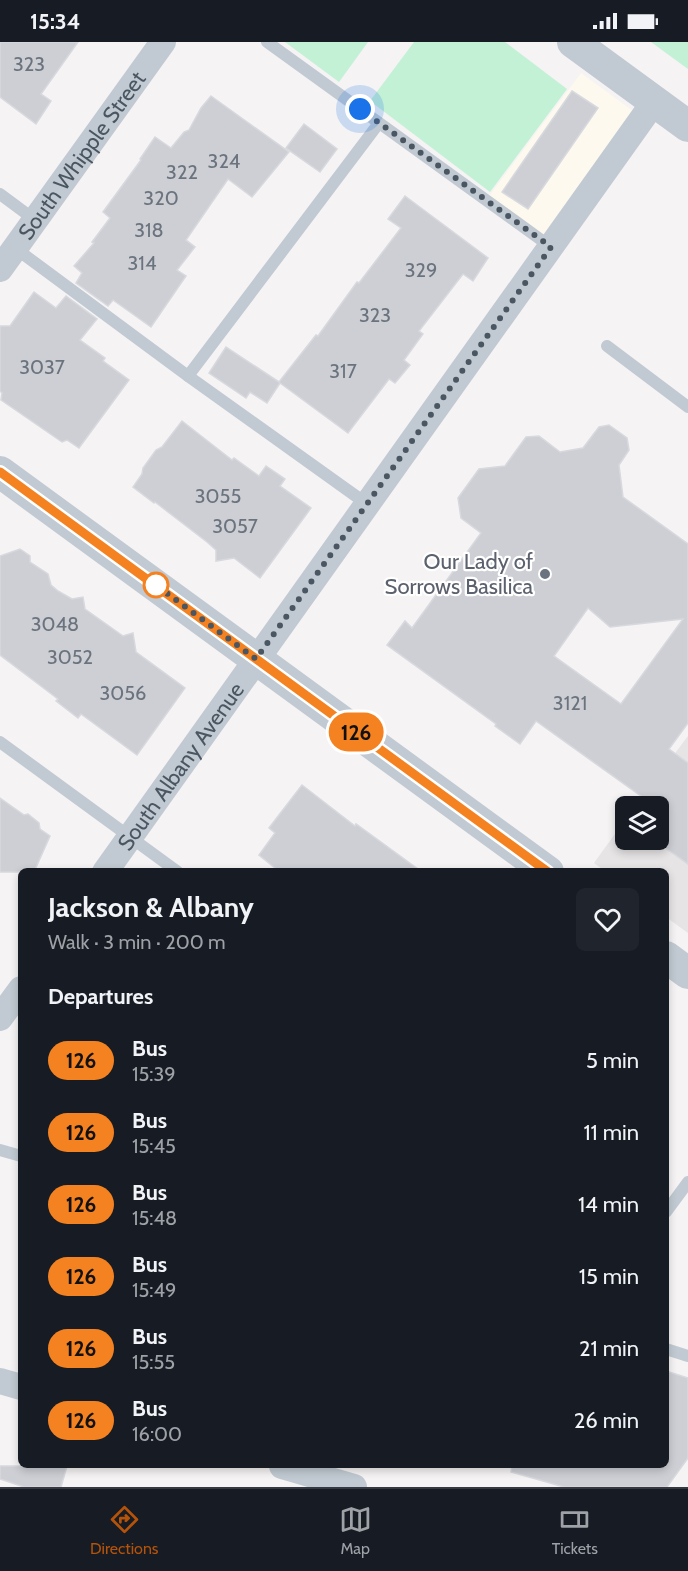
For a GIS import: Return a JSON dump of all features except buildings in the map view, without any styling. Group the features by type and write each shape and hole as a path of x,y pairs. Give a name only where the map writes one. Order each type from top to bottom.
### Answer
{"street":[{"name":"South Whipple Street","path":"0,269 163,42"},
{"path":"573,42 688,126"},
{"name":"South Albany Avenue","path":"108,868 654,102"},
{"path":"0,472 543,868"},
{"path":"669,959 688,973"},
{"path":"0,1018 18,993"},
{"path":"0,1381 18,1386"},
{"path":"297,1468 354,1487"}],"lane":[{"path":"267,42 551,247"},
{"path":"188,376 379,123"},
{"path":"0,194 35,220"},
{"path":"15,248 367,504"},
{"path":"607,346 688,407"},
{"path":"0,742 173,868"},
{"path":"0,1150 18,1155"},
{"path":"669,1208 688,1182"},
{"path":"669,1350 688,1356"}],"shaded area":[{"path":"581,73 633,111 540,239 486,200"},
{"path":"688,736 688,933 669,919 669,868 601,868 594,863 615,834 615,850 669,850 669,796 643,796"}],"green space":[{"path":"285,42 368,42 339,82"},
{"path":"414,42 505,42 567,89 490,192 370,101"},
{"path":"651,42 688,42 688,69"}],"bus line":[{"name":"126","path":"0,472 543,868"}],"place":[{"name":"Our Lady of Sorrows Basilica","path":"545,574"}],"route":[{"path":"156,585 153,583 256,659 551,247 360,109"}]}
